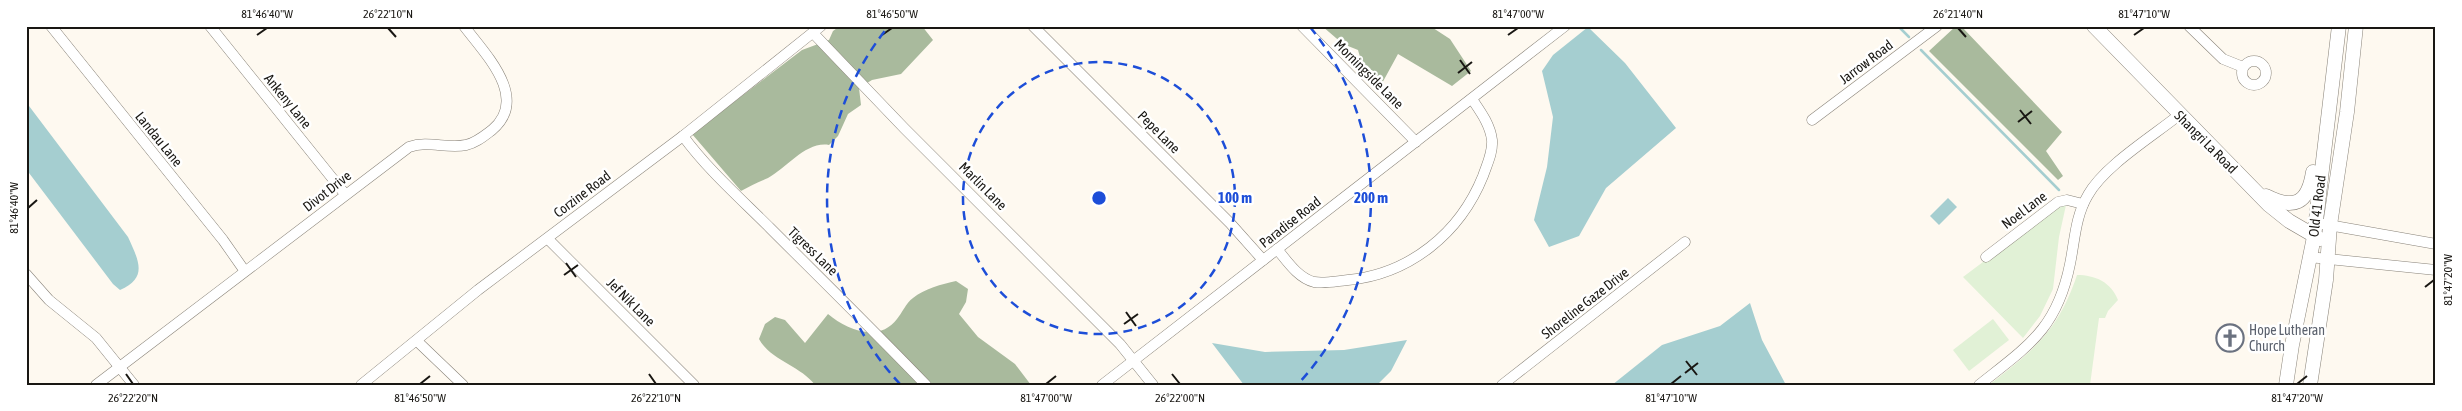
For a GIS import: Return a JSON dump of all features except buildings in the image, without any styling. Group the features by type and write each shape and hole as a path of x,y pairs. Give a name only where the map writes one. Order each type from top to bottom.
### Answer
{"street":[{"name":"Landau Lane","path":"50,26 223,240 244,270"},
{"name":"Ankeny Lane","path":"210,26 345,194"},
{"name":"Divot Drive","path":"96,385 244,270 409,146 417,144 457,146 469,144 481,138 504,117 507,88 502,76 464,26"},
{"name":"Pepe Lane","path":"1033,26 1230,223 1263,260"},
{"name":"Morningside Lane","path":"1302,26 1416,142"},
{"name":"Paradise Road","path":"1102,385 1133,359 1565,26"},
{"name":"Jarrow Road","path":"1812,120 1937,26"},
{"name":"Shangri La Road","path":"2094,26 2252,188 2289,221 2320,228 2330,244"},
{"path":"2189,26 2223,59 2243,67"},
{"name":"Old 41 Road","path":"2320,228 2339,26"},
{"name":"Old 41 Road","path":"2286,385 2309,257 2320,228 2347,112 2356,26"},
{"name":"Corzine Road","path":"361,385 478,290 683,136 817,29"},
{"name":"Marlin Lane","path":"817,29 1133,359 1153,385"},
{"path":"2252,188 2286,204 2300,200 2310,188 2324,81 2335,54"},
{"path":"1277,249 1304,278 1324,283 1360,279 1384,273 1411,260 1436,243 1454,226 1468,206 1490,159 1492,138 1489,128 1472,99"},
{"path":"1979,385 2031,343 2051,318 2064,290 2073,235 2083,204 2099,178 2179,115"},
{"name":"Tigress Lane","path":"683,136 694,151 840,296 926,385"},
{"name":"Noel Lane","path":"1986,257 2058,202 2067,200 2083,204"},
{"path":"2320,228 2436,244"},
{"name":"Jef Nik Lane","path":"548,239 694,385"},
{"name":"Shoreline Gaze Drive","path":"1502,385 1685,242"},
{"name":"Old 41 Road","path":"2310,385 2330,244"},
{"path":"2309,257 2436,270"},
{"path":"26,274 49,300 88,329 134,385"},
{"path":"417,341 462,385"}],"green space":[{"path":"840,26 922,26 933,40 901,74 872,80 859,88 861,105 848,114 838,136 829,145 812,147 797,156 775,174 741,191 692,134 802,50 829,40 833,31"},
{"path":"1322,26 1430,26 1450,39 1471,71 1452,86 1398,54 1380,87 1362,64 1358,50 1343,44"},
{"path":"1956,26 1961,26 2062,132 2046,151 2063,176 2058,180 1929,51"},
{"path":"2059,205 2066,205 2059,237 2053,289 2040,316 2023,338 1963,277"},
{"path":"2077,275 2090,276 2107,284 2118,300 2108,311 2105,318 2099,318 2090,385 1989,385 2043,338 2062,311"},
{"path":"956,281 968,289 966,302 959,314 978,337 1015,364 1031,385 815,385 809,378 770,352 759,339 765,324 775,317 785,320 805,343 828,314 853,329 863,332 881,331 897,319 908,303 917,295 933,287"},
{"path":"1993,319 2009,340 1969,371 1953,350"}],"water":[{"path":"1588,27 1625,63 1676,128 1606,188 1579,236 1549,247 1534,220 1547,167 1553,117 1542,71 1553,55"},
{"path":"26,102 128,237 139,268 135,280 120,290 113,284 26,169"},
{"path":"1948,198 1957,207 1939,225 1930,216"},
{"path":"1750,303 1762,340 1786,385 1612,385 1662,345 1720,326"},
{"path":"1407,340 1391,371 1377,385 1244,385 1212,343 1265,352 1344,350"}],"waterway":[{"path":"1898,26 1909,37"},
{"path":"1921,50 2059,190"}],"place":[{"name":"Hope Lutheran Church","path":"2230,338"}]}
